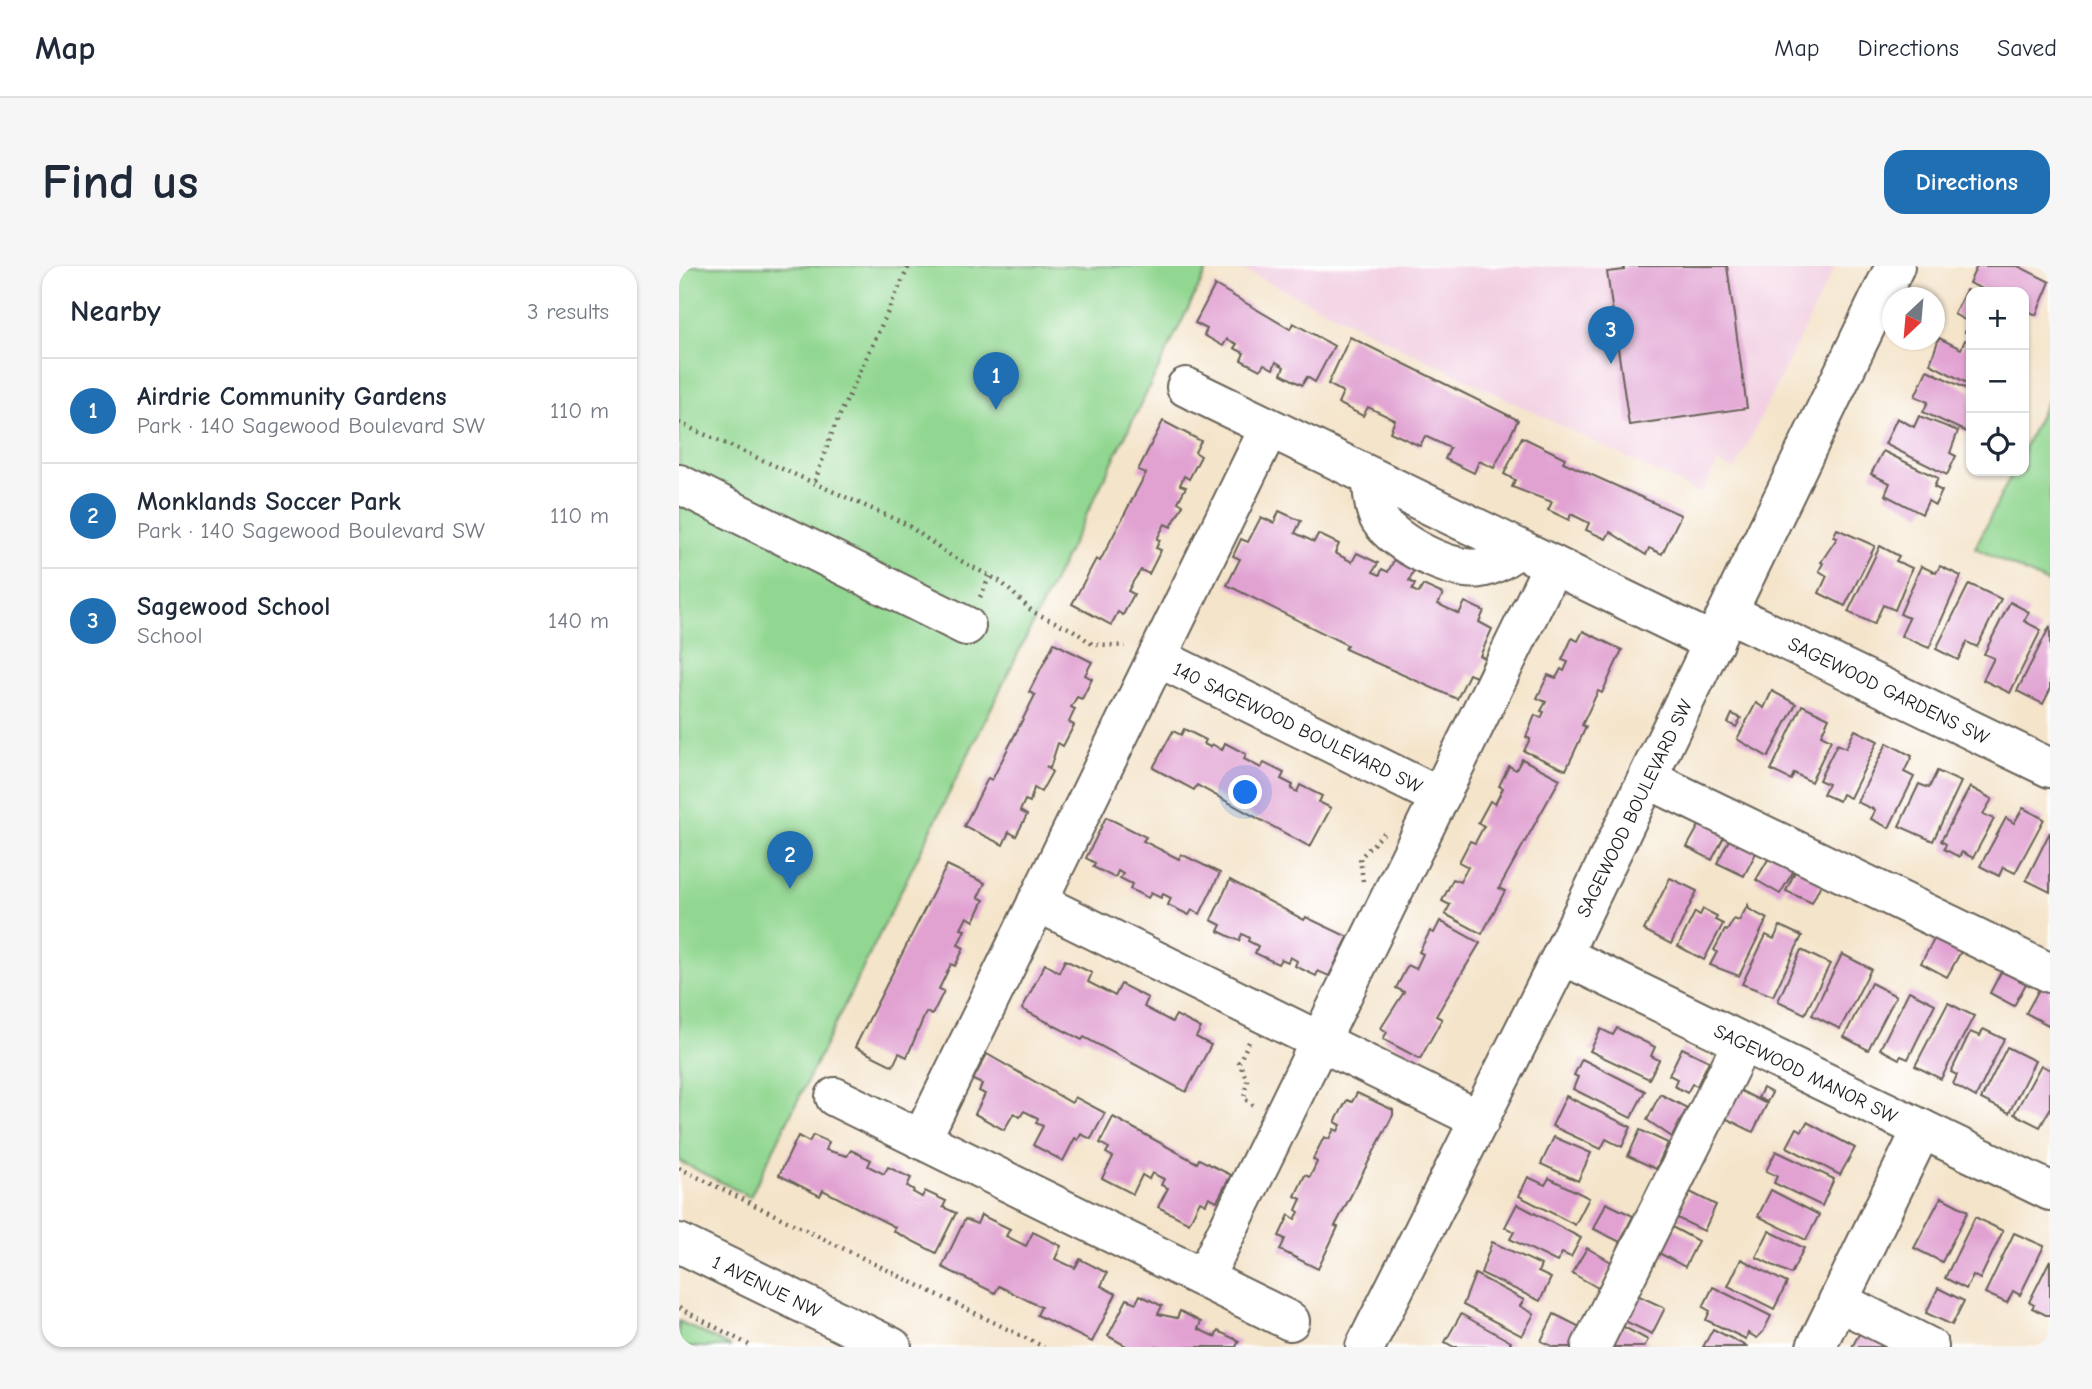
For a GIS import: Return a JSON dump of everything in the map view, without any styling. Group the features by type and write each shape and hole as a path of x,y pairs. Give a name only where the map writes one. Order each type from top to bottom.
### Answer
{"street":[{"name":"SAGEWOOD BOULEVARD SW","path":"1365,1347 1562,955 1895,266"},
{"path":"1185,387 1553,565 1721,628"},
{"name":"140 SAGEWOOD BOULEVARD SW","path":"921,1140 1269,428"},
{"path":"679,484 967,626"},
{"name":"140 SAGEWOOD BOULEVARD SW","path":"1204,1278 1553,565"},
{"name":"SAGEWOOD GARDENS SW","path":"1721,628 2050,768"},
{"name":"140 SAGEWOOD BOULEVARD SW","path":"1157,657 1440,797"},
{"path":"1648,779 2050,973"},
{"path":"1037,902 1480,1120"},
{"name":"SAGEWOOD MANOR SW","path":"1562,955 2050,1191"},
{"path":"1591,1347 1742,1043"},
{"path":"835,1097 1290,1321"},
{"path":"1816,1347 1922,1129"},
{"name":"1 AVENUE NW","path":"679,1242 893,1347"},
{"path":"1838,1301 1929,1347"}],"path":[{"path":"815,481 832,430 909,266"},
{"path":"679,423 713,441 757,455 906,524 950,555 1001,582 1033,612 1073,630 1098,646 1127,646 1157,657"},
{"path":"1262,1013 1240,1062 1247,1081 1243,1094 1247,1102 1283,1118"},
{"path":"679,1168 1044,1347"},
{"path":"679,1308 753,1347"}],"shaded area":[{"path":"1235,266 1835,266 1735,470 1718,462 1701,494"}],"green space":[{"path":"679,266 1209,266 750,1197 679,1161"},
{"path":"2050,394 2050,584 1975,548 2011,476 2029,476 2029,438"},
{"path":"679,1321 731,1347 679,1347"}],"building":[{"path":"1624,266 1727,266 1747,408 1629,425 1607,272 1624,270"},
{"path":"1977,266 2018,266 2050,282 2036,315 2029,312 2029,287 1978,287 1969,283"},
{"path":"1215,285 1290,329 1293,323 1334,346 1315,382 1307,377 1302,385 1281,374 1284,367 1276,362 1273,369 1264,364 1260,370 1241,360 1244,353 1234,348 1237,344 1227,339 1223,346 1204,335 1207,329 1195,323"},
{"path":"1966,290 1966,321 1954,314"},
{"path":"1350,337 1518,420 1494,468 1479,461 1474,473 1445,459 1450,448 1425,436 1420,446 1390,432 1395,420 1368,407 1363,416 1338,403 1343,392 1328,384"},
{"path":"1966,340 1966,382 1930,364 1935,350 1945,350 1945,341 1961,349"},
{"path":"1927,370 1966,389 1966,432 1923,412 1928,402 1915,396"},
{"path":"1919,416 1958,431 1950,453 1956,456 1947,475 1885,444 1897,418 1914,427"},
{"path":"1163,421 1201,441 1195,452 1201,456 1189,479 1184,476 1180,485 1186,487 1178,502 1183,505 1171,527 1165,524 1157,539 1160,540 1156,548 1161,550 1149,574 1141,570 1128,591 1134,594 1123,615 1118,612 1111,625 1072,604 1096,559 1100,561 1146,473 1138,470"},
{"path":"1522,437 1565,458 1563,462 1681,515 1662,554 1649,548 1646,555 1610,532 1606,539 1586,530 1589,523 1571,514 1569,520 1548,510 1552,502 1512,487 1515,480 1504,474"},
{"path":"1883,451 1938,478 1934,487 1942,491 1935,505 1928,501 1922,514 1885,495 1890,483 1871,474"},
{"path":"1279,511 1301,521 1295,533 1314,542 1318,534 1339,544 1335,553 1352,562 1357,553 1378,563 1373,572 1380,575 1382,569 1388,572 1398,552 1418,561 1409,581 1415,584 1412,590 1419,593 1423,585 1443,594 1438,604 1459,614 1465,602 1484,611 1479,622 1492,629 1480,656 1485,658 1476,677 1469,674 1457,699 1345,649 1347,645 1227,585 1240,559 1233,556 1241,539 1248,542 1261,517 1274,523"},
{"path":"1837,529 1875,546 1845,606 1819,593 1827,576 1819,571 1823,563 1821,562 1837,538 1833,537"},
{"path":"1880,546 1899,556 1896,561 1912,568 1895,610 1883,605 1874,624 1848,612"},
{"path":"1921,566 1936,573 1940,566 1961,576 1929,648 1901,636 1909,618 1900,614"},
{"path":"1969,584 2001,599 1977,647 1967,642 1958,660 1936,649"},
{"path":"2010,602 2029,612 2024,621 2041,630 2010,693 1983,680 1994,658 1984,654"},
{"path":"2050,626 2050,690 2043,704 2017,691"},
{"path":"1583,631 1622,650 1602,693 1598,691 1582,725 1586,727 1566,770 1524,751 1530,739 1526,737 1535,715 1541,718 1544,712 1541,711 1546,702 1537,698 1548,675 1556,678 1561,669 1564,671 1568,662 1562,660 1572,638 1578,641"},
{"path":"1054,643 1092,662 1085,675 1092,679 1082,699 1077,697 1071,707 1075,709 1069,722 1074,725 1063,746 1058,743 1050,768 1046,766 1052,772 1041,792 1034,788 1030,802 1025,800 1020,811 1027,815 1016,836 1009,832 1003,845 964,826 988,778 992,780 1035,695 1029,692"},
{"path":"1772,691 1796,704 1768,757 1737,739 1756,703 1764,708"},
{"path":"1802,705 1829,718 1821,735 1831,740 1811,782 1794,773 1791,780 1771,770"},
{"path":"1732,714 1741,718 1736,727 1728,723"},
{"path":"1184,729 1206,740 1204,744 1210,747 1212,744 1222,750 1225,743 1246,754 1244,759 1261,768 1264,763 1284,773 1281,779 1293,785 1291,789 1297,792 1300,785 1322,796 1319,802 1331,808 1310,847 1197,785 1194,790 1153,768 1173,731 1181,735"},
{"path":"1855,730 1878,741 1850,798 1842,794 1839,801 1823,794 1828,784 1819,780 1837,744 1846,748"},
{"path":"1887,743 1912,756 1904,772 1914,777 1889,828 1871,819 1875,810 1857,802"},
{"path":"1522,759 1560,779 1499,888 1505,891 1482,934 1445,914 1450,905 1442,901 1453,879 1460,882 1468,867 1459,862 1470,841 1475,843 1484,826 1478,823 1490,801 1495,804 1503,788 1499,786 1509,766 1516,770"},
{"path":"1937,771 1961,782 1933,841 1899,826 1919,784 1929,788"},
{"path":"1970,787 1992,799 1983,814 1994,819 1973,858 1962,852 1959,857 1944,849 1946,844 1941,841"},
{"path":"2023,808 2044,819 2015,873 2003,867 1999,876 1980,866 2006,818 2014,823"},
{"path":"1106,817 1146,837 1143,841 1179,859 1181,854 1220,873 1200,914 1192,910 1189,915 1168,905 1171,898 1163,894 1161,898 1151,893 1148,898 1130,889 1132,884 1120,878 1123,874 1118,871 1115,878 1093,867 1095,863 1086,858"},
{"path":"1702,820 1726,833 1712,860 1687,847"},
{"path":"2050,832 2050,892 2026,880"},
{"path":"1732,834 1759,847 1744,876 1717,863"},
{"path":"1773,851 1797,865 1780,894 1756,880"},
{"path":"947,865 985,883 978,897 984,900 974,921 967,917 961,929 965,930 958,945 964,948 955,966 951,964 939,989 944,991 932,1015 926,1012 907,1057 899,1053 893,1066 855,1047"},
{"path":"1798,865 1824,878 1812,903 1786,891"},
{"path":"1670,878 1697,891 1671,944 1644,930"},
{"path":"1230,880 1304,920 1306,917 1348,937 1329,976 1318,971 1316,976 1295,966 1297,961 1290,957 1288,962 1281,959 1278,964 1255,953 1258,946 1242,934 1239,941 1218,931 1221,925 1211,920"},
{"path":"1748,905 1749,909 1767,919 1739,976 1710,965 1717,952 1714,950 1725,930 1727,931 1734,919 1739,921"},
{"path":"1703,909 1717,916 1715,920 1723,924 1704,960 1678,946 1695,912 1700,915"},
{"path":"1440,921 1480,943 1436,1016 1442,1019 1420,1059 1383,1039 1387,1032 1381,1028 1404,992 1396,988 1408,965 1416,969 1423,954 1419,952 1430,931 1434,933"},
{"path":"1780,926 1802,936 1773,996 1742,984 1766,935 1774,939"},
{"path":"1937,934 1963,948 1947,977 1921,963"},
{"path":"1801,950 1830,964 1805,1014 1778,1001"},
{"path":"1842,954 1871,969 1840,1029 1812,1015"},
{"path":"1065,960 1092,973 1088,982 1115,996 1121,984 1148,998 1144,1007 1172,1022 1176,1015 1201,1028 1196,1037 1211,1045 1186,1092 1084,1037 1082,1040 1022,1009 1045,964 1059,972"},
{"path":"2003,968 2028,980 2014,1006 1990,993"},
{"path":"1871,983 1896,996 1868,1050 1844,1037"},
{"path":"2042,984 2050,989 2050,1026 2026,1013"},
{"path":"1909,991 1935,1004 1908,1059 1901,1056 1899,1059 1880,1049"},
{"path":"1948,1003 1974,1016 1941,1079 1915,1066"},
{"path":"1617,1028 1655,1047 1651,1056 1659,1060 1649,1079 1590,1051 1601,1029 1613,1035"},
{"path":"1983,1029 2004,1039 1976,1097 1953,1084 1957,1075 1951,1072 1970,1032 1980,1036"},
{"path":"2007,1047 2035,1061 2009,1113 1981,1099"},
{"path":"1682,1048 1709,1061 1697,1086 1692,1084 1687,1093 1674,1086 1677,1079 1669,1075"},
{"path":"987,1054 1072,1103 1075,1097 1105,1113 1091,1139 1081,1134 1078,1140 1075,1138 1063,1161 1033,1145 1043,1126 1036,1123 1038,1118 1024,1111 1020,1117 1014,1113 1004,1130 975,1114 985,1094 979,1091 982,1084 973,1080"},
{"path":"1582,1059 1645,1091 1631,1118 1573,1089 1578,1077 1574,1075"},
{"path":"2041,1065 2050,1070 2050,1109 2040,1127 2014,1114"},
{"path":"1763,1088 1772,1093 1767,1102 1758,1098"},
{"path":"1739,1090 1767,1104 1753,1132 1725,1118"},
{"path":"1357,1093 1393,1110 1393,1115 1335,1226 1338,1227 1318,1269 1280,1250 1285,1239 1279,1236 1289,1215 1295,1219 1299,1212 1296,1210 1301,1199 1295,1196 1305,1175 1310,1177 1317,1162 1313,1159 1324,1137 1329,1139 1334,1129 1338,1131 1341,1125 1335,1122 1347,1100 1352,1102"},
{"path":"1660,1094 1687,1108 1672,1137 1647,1120"},
{"path":"1566,1096 1631,1127 1622,1147 1606,1139 1601,1149 1552,1126"},
{"path":"1113,1117 1197,1163 1199,1159 1231,1175 1217,1201 1209,1197 1206,1204 1200,1201 1189,1223 1158,1207 1168,1188 1161,1185 1164,1179 1152,1173 1149,1179 1142,1175 1133,1194 1102,1178 1113,1157 1106,1153 1109,1148 1100,1143"},
{"path":"1807,1122 1855,1148 1840,1175 1787,1147 1797,1128 1802,1131"},
{"path":"1640,1130 1668,1143 1656,1169 1628,1156"},
{"path":"813,1135 829,1142 826,1150 847,1156 851,1150 871,1160 868,1166 884,1174 888,1167 911,1178 907,1186 922,1197 925,1191 946,1201 943,1207 956,1213 936,1253 893,1231 895,1227 823,1190 820,1196 779,1175 798,1136 809,1142"},
{"path":"1554,1137 1591,1153 1578,1181 1541,1164"},
{"path":"1776,1151 1834,1179 1822,1206 1774,1183 1777,1176 1766,1171"},
{"path":"1528,1177 1545,1185 1549,1178 1589,1198 1575,1225 1519,1196"},
{"path":"1771,1190 1819,1215 1806,1240 1758,1216"},
{"path":"1690,1192 1716,1205 1704,1231 1677,1218"},
{"path":"1941,1197 1968,1211 1942,1262 1914,1248"},
{"path":"1606,1203 1633,1216 1620,1242 1594,1229"},
{"path":"1517,1204 1581,1238 1571,1257 1562,1253 1557,1262 1510,1239 1514,1232 1505,1227"},
{"path":"981,1215 1010,1229 1006,1236 1026,1246 1033,1232 1061,1246 1055,1259 1075,1268 1080,1259 1107,1273 1101,1286 1116,1294 1092,1342 1037,1315 1041,1307 999,1286 995,1293 942,1267 965,1219 977,1224"},
{"path":"1975,1217 2003,1231 1980,1279 1973,1275 1966,1289 1945,1278"},
{"path":"1672,1227 1698,1241 1685,1267 1659,1253"},
{"path":"1769,1231 1804,1248 1791,1274 1756,1257"},
{"path":"2014,1233 2044,1246 2020,1295 2013,1291 2007,1303 1985,1293"},
{"path":"1492,1242 1541,1265 1538,1272 1551,1278 1540,1301 1481,1273"},
{"path":"1587,1248 1613,1263 1598,1288 1572,1273"},
{"path":"1741,1259 1787,1283 1774,1309 1728,1286"},
{"path":"2050,1260 2050,1315 2046,1315 2032,1308 2034,1305 2029,1302"},
{"path":"1475,1274 1524,1300 1520,1306 1534,1314 1522,1336 1463,1305"},
{"path":"1713,1287 1771,1316 1757,1338 1748,1333 1746,1339 1706,1320 1710,1311 1703,1307"},
{"path":"1938,1288 1964,1301 1952,1325 1926,1313"},
{"path":"1140,1295 1162,1306 1158,1314 1177,1318 1180,1311 1201,1322 1198,1329 1215,1337 1218,1331 1239,1341 1236,1347 1128,1347 1108,1336 1127,1299 1136,1303"},
{"path":"1637,1295 1665,1308 1652,1334 1625,1321"},
{"path":"1461,1314 1511,1342 1508,1347 1454,1347 1445,1342"},
{"path":"1554,1314 1580,1327 1570,1347 1554,1347 1541,1341"},
{"path":"1864,1325 1890,1339 1885,1347 1852,1347"},
{"path":"1622,1326 1648,1340 1644,1347 1611,1347"},
{"path":"1713,1329 1748,1347 1703,1347"}],"place":[{"name":"Sagewood School","path":"1611,364"},
{"name":"Airdrie Community Gardens","path":"996,410"},
{"name":"Monklands Soccer Park","path":"790,889"}]}
